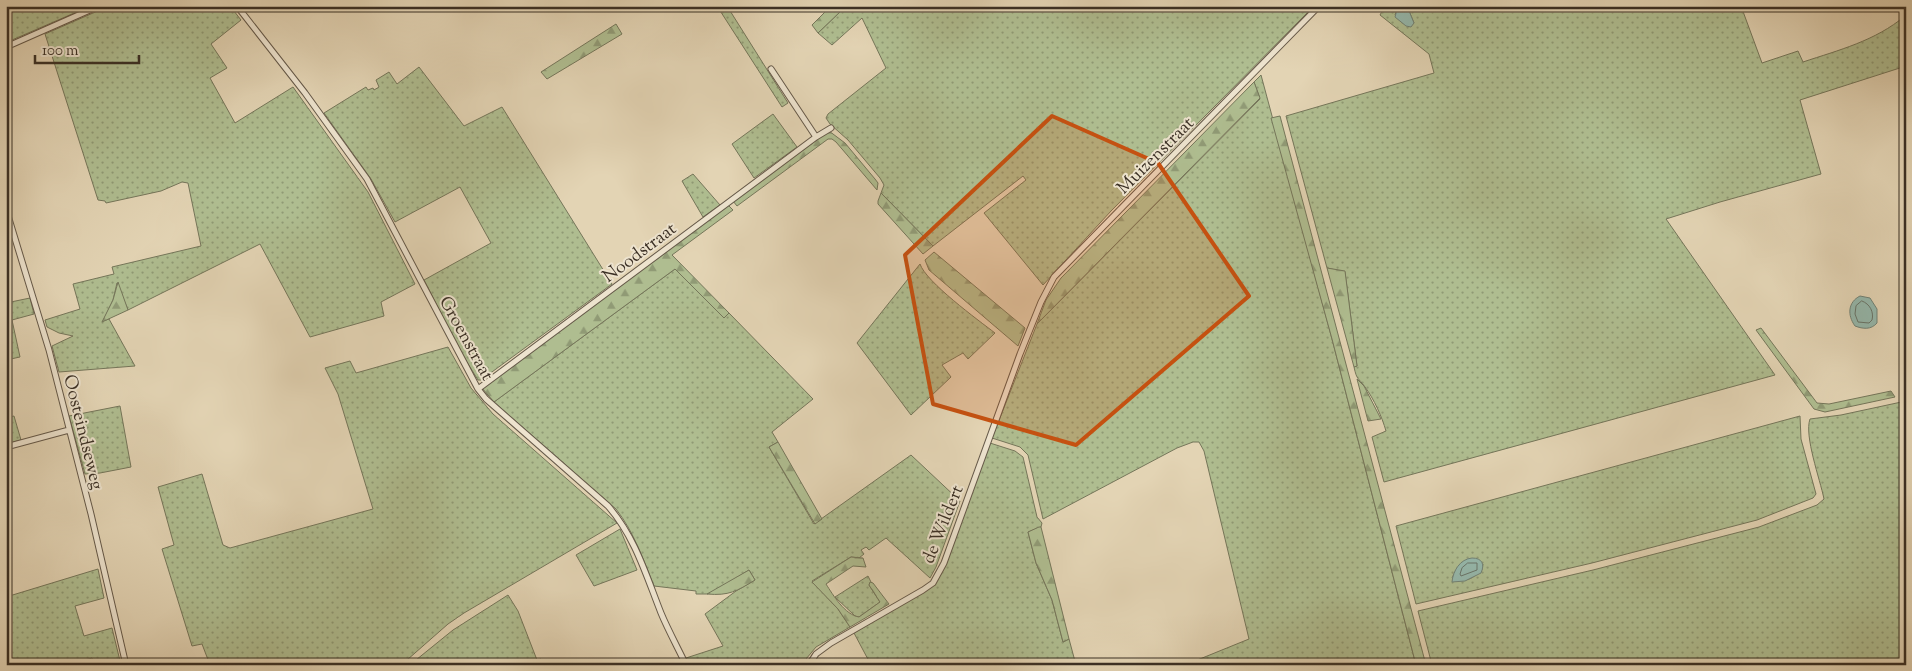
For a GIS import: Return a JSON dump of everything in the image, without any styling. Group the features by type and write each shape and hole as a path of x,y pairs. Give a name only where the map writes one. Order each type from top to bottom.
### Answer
{"street":[{"path":"6,47 99,6"},
{"name":"Groenstraat","path":"237,6 305,93 366,179 478,389 486,399 608,506 620,520 647,575 661,614 686,665"},
{"name":"Muizenstraat","path":"1028,335 1041,302 1054,277 1319,6"},
{"path":"771,69 816,137"},
{"name":"Noodstraat","path":"478,389 816,137 831,128"},
{"name":"Oosteindseweg","path":"6,209 49,350 91,514 126,665"},
{"name":"de Wildert","path":"810,665 816,654 831,643 932,583 944,564 1028,335"},
{"path":"6,447 69,430"}],"highlighted area":[{"path":"1052,116 1158,163 1249,296 1076,445 933,404 905,255"}],"green space":[{"path":"6,6 77,6 79,11 12,40 6,28"},
{"path":"109,6 230,6 241,20 211,44 227,68 210,78 235,123 293,87 368,192 415,284 381,302 384,316 310,337 260,244 128,310 117,283 113,300 103,321 109,319 135,366 59,372 52,346 73,336 59,333 47,327 45,320 80,309 73,284 114,274 112,267 201,246 188,183 182,182 161,191 106,203 105,201 98,200 45,34"},
{"path":"717,6 727,6 788,103 782,107"},
{"path":"831,6 842,6 843,9 818,33 812,25"},
{"path":"842,6 1313,7 1111,211 1043,285 984,213 1026,180 1023,176 933,246 881,193 884,185 880,178 848,140 830,124 826,118 828,114 886,68 862,18 832,45 818,33 843,9"},
{"path":"1385,6 1398,6 1395,15 1414,23 1407,6 1741,6 1762,63 1798,51 1803,62 1856,44 1881,32 1905,16 1906,66 1800,100 1821,174 1666,219 1775,375 1384,482 1372,437 1386,431 1375,403 1355,371 1354,367 1357,366 1345,272 1327,268 1286,116 1434,73 1429,54 1380,15"},
{"path":"616,24 622,34 547,79 541,72"},
{"path":"419,67 464,126 502,107 612,284 481,380 478,380 460,351 424,280 491,243 460,187 395,222 371,179 324,113 366,87 368,90 373,88 374,90 379,87 376,80 389,72 397,84"},
{"path":"1261,75 1332,339 1416,665 1185,665 1249,639 1204,451 1199,442 1193,442 1177,448 1043,519 1028,455 1020,447 992,438 1037,324 1260,99 1254,82"},
{"path":"1254,82 1260,98 1037,324 1046,300 1061,278"},
{"path":"773,114 797,147 754,178 732,144"},
{"path":"1280,116 1426,665 1416,665 1332,339 1271,118"},
{"path":"829,131 845,143 875,179 878,183 877,190 836,142 828,139 737,206 733,201"},
{"path":"693,174 720,205 703,217 682,181"},
{"path":"881,193 933,246 923,254 878,204"},
{"path":"728,205 733,210 672,255 729,313 724,318 675,269 494,402 482,388"},
{"path":"934,252 1025,328 1018,346 929,270 925,260"},
{"path":"920,264 932,281 995,333 968,359 963,353 942,365 951,377 911,415 857,343"},
{"path":"1327,268 1345,271 1357,366 1354,367"},
{"path":"675,269 724,318 729,313 813,399 772,432 778,442 769,447 814,524 911,455 960,501 936,567 930,578 886,538 869,550 866,547 861,550 864,554 859,558 851,557 812,581 838,609 850,627 816,647 801,665 690,665 686,658 723,646 705,614 736,591 755,580 749,570 714,592 707,594 696,594 696,591 654,586 633,536 616,509 494,402"},
{"path":"118,282 128,310 102,322 113,300"},
{"path":"30,298 34,314 12,320 20,357 6,360 6,303"},
{"path":"1761,328 1817,403 1829,404 1891,391 1895,397 1825,412 1814,409 1756,330"},
{"path":"448,347 471,388 493,414 617,523 464,613 448,624 407,660 411,664 453,630 508,595 518,611 537,660 541,659 543,665 210,665 202,644 192,646 162,549 174,545 158,487 202,474 223,545 230,548 373,509 338,394 325,368 350,361 356,373"},
{"path":"1357,379 1364,386 1381,419 1368,421"},
{"path":"1906,401 1906,665 1432,665 1418,611 1593,570 1759,527 1817,505 1824,499 1809,436 1810,419 1841,415"},
{"path":"120,406 131,467 85,474 69,416"},
{"path":"14,416 21,440 6,444 6,418"},
{"path":"1800,416 1801,439 1816,494 1813,498 1757,520 1592,563 1416,604 1396,526","holes":["1483,564 1482,570 1469,579 1452,578 1456,570"]},
{"path":"778,442 822,519 815,524 769,447"},
{"path":"990,443 1015,451 1023,457 1037,517 1042,523 1041,527 1028,532 1036,563 1052,600 1063,642 1069,639 1076,665 871,665 854,633 933,586 941,574"},
{"path":"1041,527 1069,639 1063,642 1052,600 1036,563 1028,532"},
{"path":"620,529 637,570 594,586 576,555"},
{"path":"851,557 863,558 866,567 853,566 826,584 840,604 849,613 859,617 880,602 869,585 870,582 873,583 889,604 850,627 838,609 812,582"},
{"path":"98,569 104,598 75,606 84,636 112,628 121,665 94,665 92,658 69,665 6,665 6,597"},
{"path":"749,570 755,580 743,587 733,592 707,594"},
{"path":"868,576 871,582 869,585 880,602 859,617 855,616 835,597"}],"water":[{"path":"1398,6 1407,6 1414,23 1411,27 1406,26 1395,17"},
{"path":"1860,296 1870,298 1877,309 1877,323 1870,328 1855,326 1852,322 1851,305"},
{"path":"1472,558 1482,562 1481,573 1465,581 1452,582 1458,566"}]}
